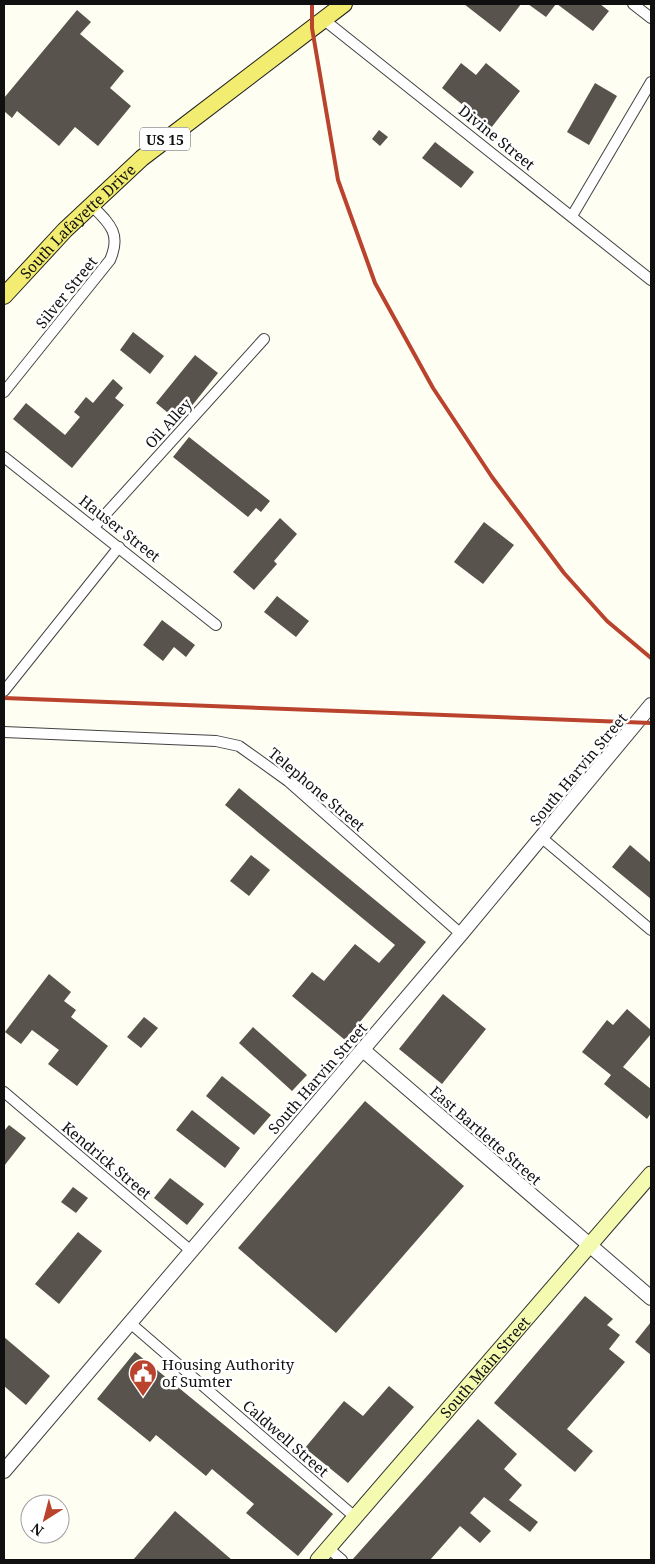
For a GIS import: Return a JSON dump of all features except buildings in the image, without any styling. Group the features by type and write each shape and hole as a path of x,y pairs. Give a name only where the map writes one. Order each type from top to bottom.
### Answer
{"main road":[{"name":"South Lafayette Drive","path":"4,296 91,205 178,129 344,4"},
{"name":"South Main Street","path":"318,1560 651,1174"}],"street":[{"path":"633,4 651,18"},
{"name":"Divine Street","path":"323,19 651,280"},
{"path":"572,216 651,82"},
{"name":"Silver Street","path":"4,392 110,260 114,251 114,233 110,224 91,205"},
{"name":"Oil Alley","path":"94,526 264,339"},
{"name":"Hauser Street","path":"4,457 94,526 216,625"},
{"path":"4,691 119,547"},
{"name":"South Harvin Street","path":"4,1471 542,838 651,704"},
{"name":"Telephone Street","path":"4,732 216,741 239,746 288,781 461,934"},
{"path":"542,838 651,930"},
{"name":"East Bartlette Street","path":"363,1050 651,1298"},
{"name":"Kendrick Street","path":"4,1092 190,1250"},
{"name":"Caldwell Street","path":"129,1322 355,1517"},
{"path":"328,1548 342,1560"}],"railway":[{"path":"312,4 312,28 338,180 375,283 433,388 492,477 564,573 607,621 651,658"},
{"path":"4,698 651,723"}],"place":[{"name":"Housing Authority of Sumter","path":"143,1397"}]}
